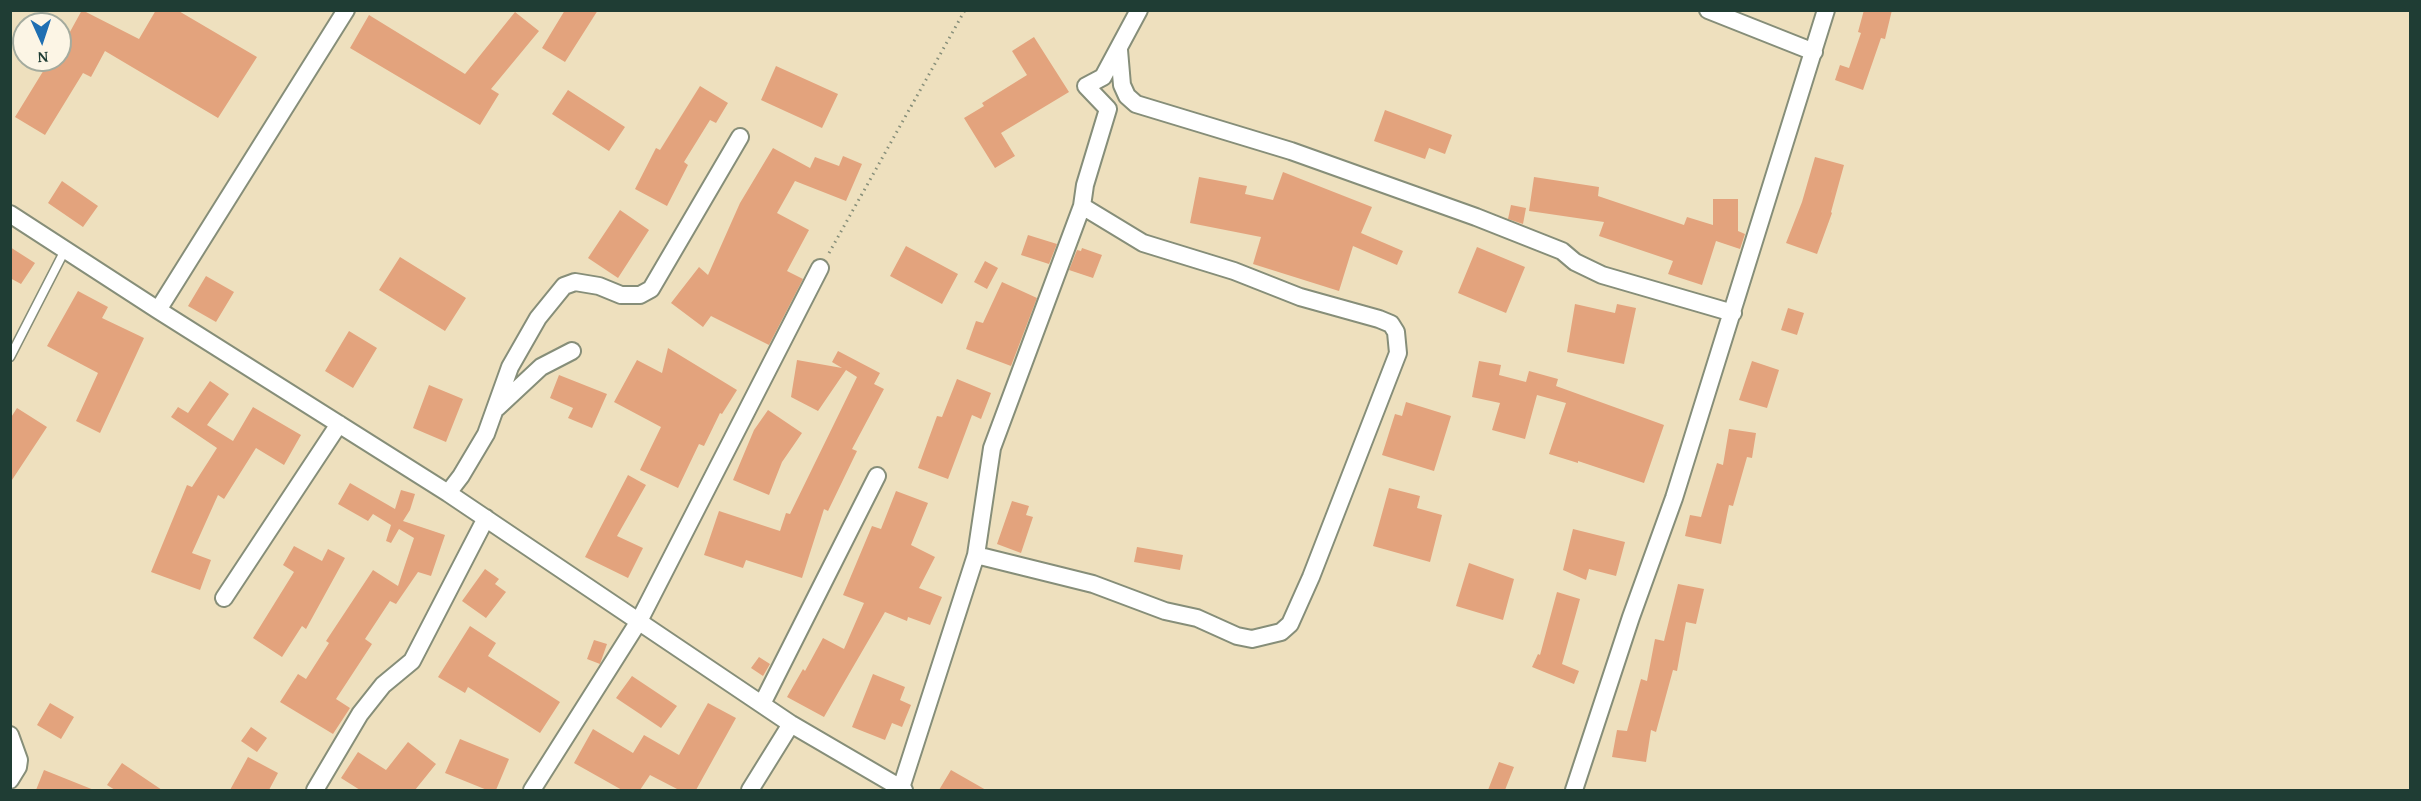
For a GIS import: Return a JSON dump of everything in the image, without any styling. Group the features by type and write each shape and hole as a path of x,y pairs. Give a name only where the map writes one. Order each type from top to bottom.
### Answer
{"street":[{"path":"158,310 346,10"},
{"path":"1108,109 1086,86 1103,77 1139,10"},
{"path":"1708,10 1814,52"},
{"path":"1574,790 1733,314 1826,10"},
{"path":"1119,50 1122,85 1127,96 1136,104 1291,151 1476,217 1562,251 1575,262 1602,275 1733,314"},
{"path":"1108,109 1136,104"},
{"path":"10,214 448,493 792,724 902,789 976,555 992,448 1082,206 1085,185 1108,109"},
{"path":"448,493 486,434 510,367 538,318 564,286 576,282 599,286 621,295 640,295 651,289 740,138"},
{"path":"976,555 1093,584 1165,611 1197,618 1238,636 1252,639 1281,632 1290,624 1311,577 1398,353 1396,332 1391,324 1300,297 1234,271 1143,243 1082,206"},
{"path":"532,790 639,621 820,268"},
{"path":"495,410 541,367 572,351"},
{"path":"224,598 339,424"},
{"path":"762,704 878,476"},
{"path":"315,790 360,714 383,685 412,661 486,518"},
{"path":"750,790 792,724"},
{"path":"10,735 19,760 18,767 10,780"}],"lane":[{"path":"10,357 65,250"}],"path":[{"path":"820,268 965,10"}],"building":[{"path":"82,10 139,39 156,10 177,10 257,57 218,118 105,51 91,77 83,73 45,135 15,117 43,72 72,72 72,28"},
{"path":"565,10 598,10 565,62 542,48"},
{"path":"1864,10 1892,10 1885,39 1881,38 1863,90 1835,80 1840,65 1849,68 1861,33 1858,32"},
{"path":"515,12 539,31 491,89 499,94 480,125 350,48 369,15 465,74"},
{"path":"1034,37 1069,92 1001,133 1015,156 995,168 964,118 984,106 982,103 1027,75 1012,51"},
{"path":"776,66 838,94 822,128 761,100"},
{"path":"700,86 728,103 716,123 710,120 684,162 688,165 667,206 635,189 656,148 660,150"},
{"path":"568,90 625,127 609,151 552,114"},
{"path":"1385,110 1452,135 1445,154 1429,148 1425,159 1374,141"},
{"path":"773,148 810,168 815,157 839,166 843,156 862,164 846,201 795,181 777,213 809,230 787,271 803,279 769,345 711,316 703,327 671,303 699,267 708,275 740,203"},
{"path":"1815,157 1844,165 1832,213 1817,254 1786,243 1802,202"},
{"path":"1283,172 1372,207 1361,233 1403,251 1397,265 1353,246 1339,291 1253,264 1261,237 1190,223 1199,177 1247,186 1245,194 1273,200"},
{"path":"1534,177 1599,187 1598,196 1684,225 1687,217 1713,225 1713,199 1738,199 1738,231 1745,234 1740,249 1716,241 1702,285 1668,274 1673,261 1599,236 1604,222 1529,211"},
{"path":"62,181 98,206 83,227 48,203"},
{"path":"1511,205 1526,208 1523,224 1508,219"},
{"path":"620,210 649,230 618,278 588,258"},
{"path":"1028,235 1057,244 1049,264 1021,255"},
{"path":"906,246 958,274 942,304 890,276"},
{"path":"10,247 35,263 21,284 10,278"},
{"path":"1477,247 1525,267 1506,313 1458,293"},
{"path":"1082,248 1102,255 1093,278 1069,270 1077,250 1081,251"},
{"path":"400,257 466,298 445,331 379,290"},
{"path":"985,261 998,268 987,289 974,282"},
{"path":"206,276 234,292 216,322 188,306"},
{"path":"1002,282 1037,298 1011,366 966,349 976,321 983,323"},
{"path":"78,291 108,307 102,318 144,338 100,433 76,421 98,373 47,346"},
{"path":"1575,304 1615,313 1617,304 1636,308 1624,364 1567,352"},
{"path":"1788,308 1804,313 1797,335 1781,330"},
{"path":"349,331 377,348 353,388 325,371"},
{"path":"668,348 737,390 722,414 720,413 704,446 699,444 678,488 640,470 661,427 614,402 637,360 662,373"},
{"path":"838,351 880,373 874,384 884,389 852,449 857,451 828,511 824,509 802,578 746,560 743,568 704,555 719,511 780,531 786,513 790,514 857,377 846,370 818,411 791,397 797,360 842,368 832,362"},
{"path":"1479,361 1501,365 1499,375 1526,382 1529,371 1558,379 1556,386 1664,425 1644,483 1549,454 1566,403 1537,395 1525,439 1492,430 1500,403 1472,397"},
{"path":"1752,361 1779,370 1767,408 1739,400"},
{"path":"559,375 607,394 592,428 568,418 573,408 550,398"},
{"path":"957,379 991,393 981,419 972,415 948,479 918,468 937,416 942,417"},
{"path":"210,381 229,394 207,425 233,441 253,407 301,435 284,465 256,448 224,499 218,495 192,553 211,560 200,590 151,572 187,485 192,487 217,448 171,417 178,407 188,413"},
{"path":"429,385 463,399 446,442 413,428"},
{"path":"1406,402 1451,416 1434,471 1382,455 1395,414 1402,416"},
{"path":"17,408 47,427 10,483 10,419"},
{"path":"768,410 802,433 782,462 769,495 733,480 754,430"},
{"path":"1729,429 1756,433 1752,458 1747,457 1733,506 1729,505 1721,544 1685,536 1690,515 1701,517 1717,463 1723,465"},
{"path":"628,475 646,485 617,536 643,548 628,578 585,557"},
{"path":"350,483 395,509 401,490 415,494 410,510 403,521 445,535 431,576 418,572 396,604 390,601 365,639 372,644 336,699 350,708 333,734 280,702 298,674 306,679 329,643 326,641 373,570 398,586 414,538 399,529 391,543 386,541 391,525 373,514 368,521 338,504"},
{"path":"1389,488 1420,496 1417,508 1442,515 1430,562 1373,546"},
{"path":"896,491 928,503 911,545 935,557 919,588 942,597 930,625 908,617 907,621 885,612 824,717 787,697 803,669 805,671 823,638 844,649 864,603 843,595 872,526 881,529"},
{"path":"1012,501 1029,506 1026,515 1033,517 1021,553 997,544"},
{"path":"1573,529 1625,542 1616,576 1589,569 1586,580 1563,570"},
{"path":"294,546 322,561 328,549 345,558 306,629 302,626 282,657 253,638 294,572 283,565"},
{"path":"1137,547 1183,555 1180,570 1134,562"},
{"path":"1469,563 1514,579 1503,620 1456,606"},
{"path":"485,569 499,579 495,584 506,592 486,618 462,601"},
{"path":"1678,584 1704,589 1696,624 1686,622 1677,671 1673,670 1656,732 1651,730 1646,762 1612,757 1617,730 1627,731 1641,679 1647,681 1655,639 1664,641"},
{"path":"1557,592 1580,599 1562,664 1579,671 1574,684 1532,667 1538,654 1540,655"},
{"path":"470,626 496,643 488,656 560,702 540,733 468,687 465,693 438,677"},
{"path":"594,640 607,644 600,664 587,659"},
{"path":"759,657 770,664 763,676 751,668"},
{"path":"873,674 905,687 900,700 911,705 902,727 892,723 885,740 852,727"},
{"path":"632,676 677,706 661,728 616,698"},
{"path":"50,703 74,717 61,739 37,725"},
{"path":"708,703 736,718 696,790 679,790 650,775 640,790 622,790 574,763 593,729 633,753 644,735 679,755"},
{"path":"251,727 267,738 257,752 241,741"},
{"path":"460,739 509,759 496,790 487,790 445,773"},
{"path":"408,742 436,764 415,790 360,790 341,778 358,752 386,770"},
{"path":"248,757 278,773 269,790 230,790"},
{"path":"1499,762 1514,767 1505,790 1488,790"},
{"path":"122,763 162,790 115,790 107,785"},
{"path":"44,770 94,790 36,790"},
{"path":"951,770 986,790 939,790"}]}
